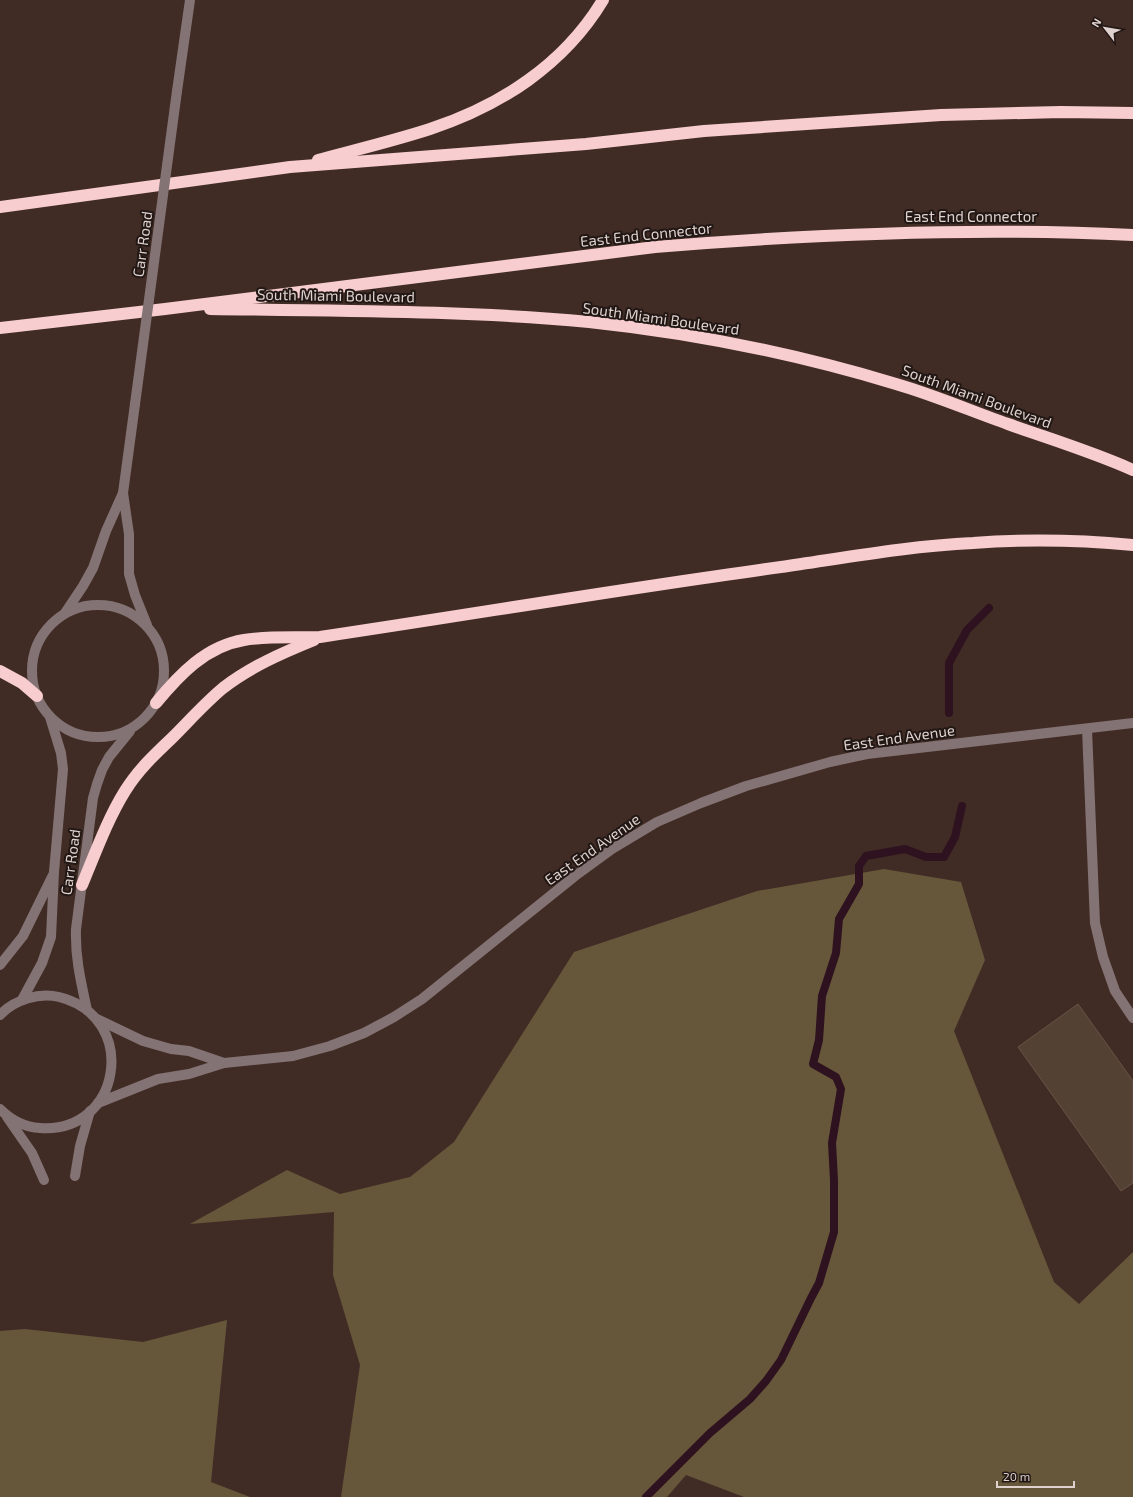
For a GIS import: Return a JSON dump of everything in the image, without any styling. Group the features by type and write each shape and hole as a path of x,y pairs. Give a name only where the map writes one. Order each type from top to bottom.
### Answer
{"highway":[{"path":"290,167 430,129 491,104 523,85 552,63 576,38 596,12 603,0"},
{"path":"0,207 290,167 586,144 704,132 940,115 1061,112 1133,113"},
{"name":"East End Connector","path":"165,309 655,247 714,242 829,235 945,231 1061,232 1133,235"},
{"path":"0,328 165,309"},
{"name":"South Miami Boulevard","path":"165,309 434,312 513,316 584,322 670,333 746,346 823,364 898,384 1133,470"},
{"path":"156,703 172,683 196,660 226,645 242,640 258,638 320,637 740,572 971,543 1030,540 1088,541 1133,545"},
{"path":"82,885 118,804 137,774 149,760 223,688 247,672 279,655 320,637"},
{"path":"0,671 22,683 36,696"}],"street":[{"name":"Carr Road","path":"64,615 93,568 106,531 123,492 190,0"},
{"name":"Carr Road","path":"123,492 129,534 129,574 134,595 148,627"},
{"path":"97,605 108,606 130,613 148,627 155,636 160,647 163,658 164,681 156,703 150,712 133,728 111,736 100,738 88,737 67,730 49,716 36,696 32,673 36,651 46,630 64,615 74,610 85,606 97,605"},
{"name":"Carr Road","path":"22,1000 37,975 48,950 52,925 54,872 63,769 60,747 49,716"},
{"name":"East End Avenue","path":"98,1103 158,1079 189,1074 224,1063 293,1056 322,1048 364,1033 394,1017 422,998 575,876 612,849 657,822 746,786 791,772 867,754 1133,723"},
{"name":"Carr Road","path":"87,1010 78,969 76,929 93,798 102,770 109,757 133,728"},
{"path":"1088,729 1095,923 1103,957 1115,991 1133,1018"},
{"path":"0,965 23,936 54,872"},
{"path":"1,1014 22,1000 33,997 56,996 72,1001 87,1010 95,1018 108,1038 112,1060 109,1083 98,1103 90,1112 70,1124 48,1128 25,1125 2,1112"},
{"name":"East End Avenue","path":"95,1018 143,1041 171,1049 189,1051 224,1063"},
{"path":"2,1112 32,1153 44,1180"},
{"path":"75,1176 80,1146 90,1112"}],"shaded area":[{"path":"884,869 961,882 985,960 954,1031 1054,1282 1079,1304 1133,1252 1133,1497 744,1497 686,1475 667,1497 341,1497 360,1365 333,1275 334,1212 190,1224 287,1170 340,1194 410,1177 454,1142 574,952 757,891"},
{"path":"227,1320 211,1482 250,1497 0,1497 0,1331 25,1329 143,1342"}],"building":[{"path":"1078,1004 1133,1081 1133,1183 1121,1191 1018,1047"}],"waterway":[{"path":"949,713 949,663 967,630 989,608"},
{"path":"646,1497 710,1433 750,1399 766,1381 781,1360 819,1283 834,1232 832,1143 841,1089 836,1077 813,1064 819,1040 822,996 836,953 839,919 859,884 859,866 866,856 905,849 926,857 944,857 955,837 962,806"}]}
